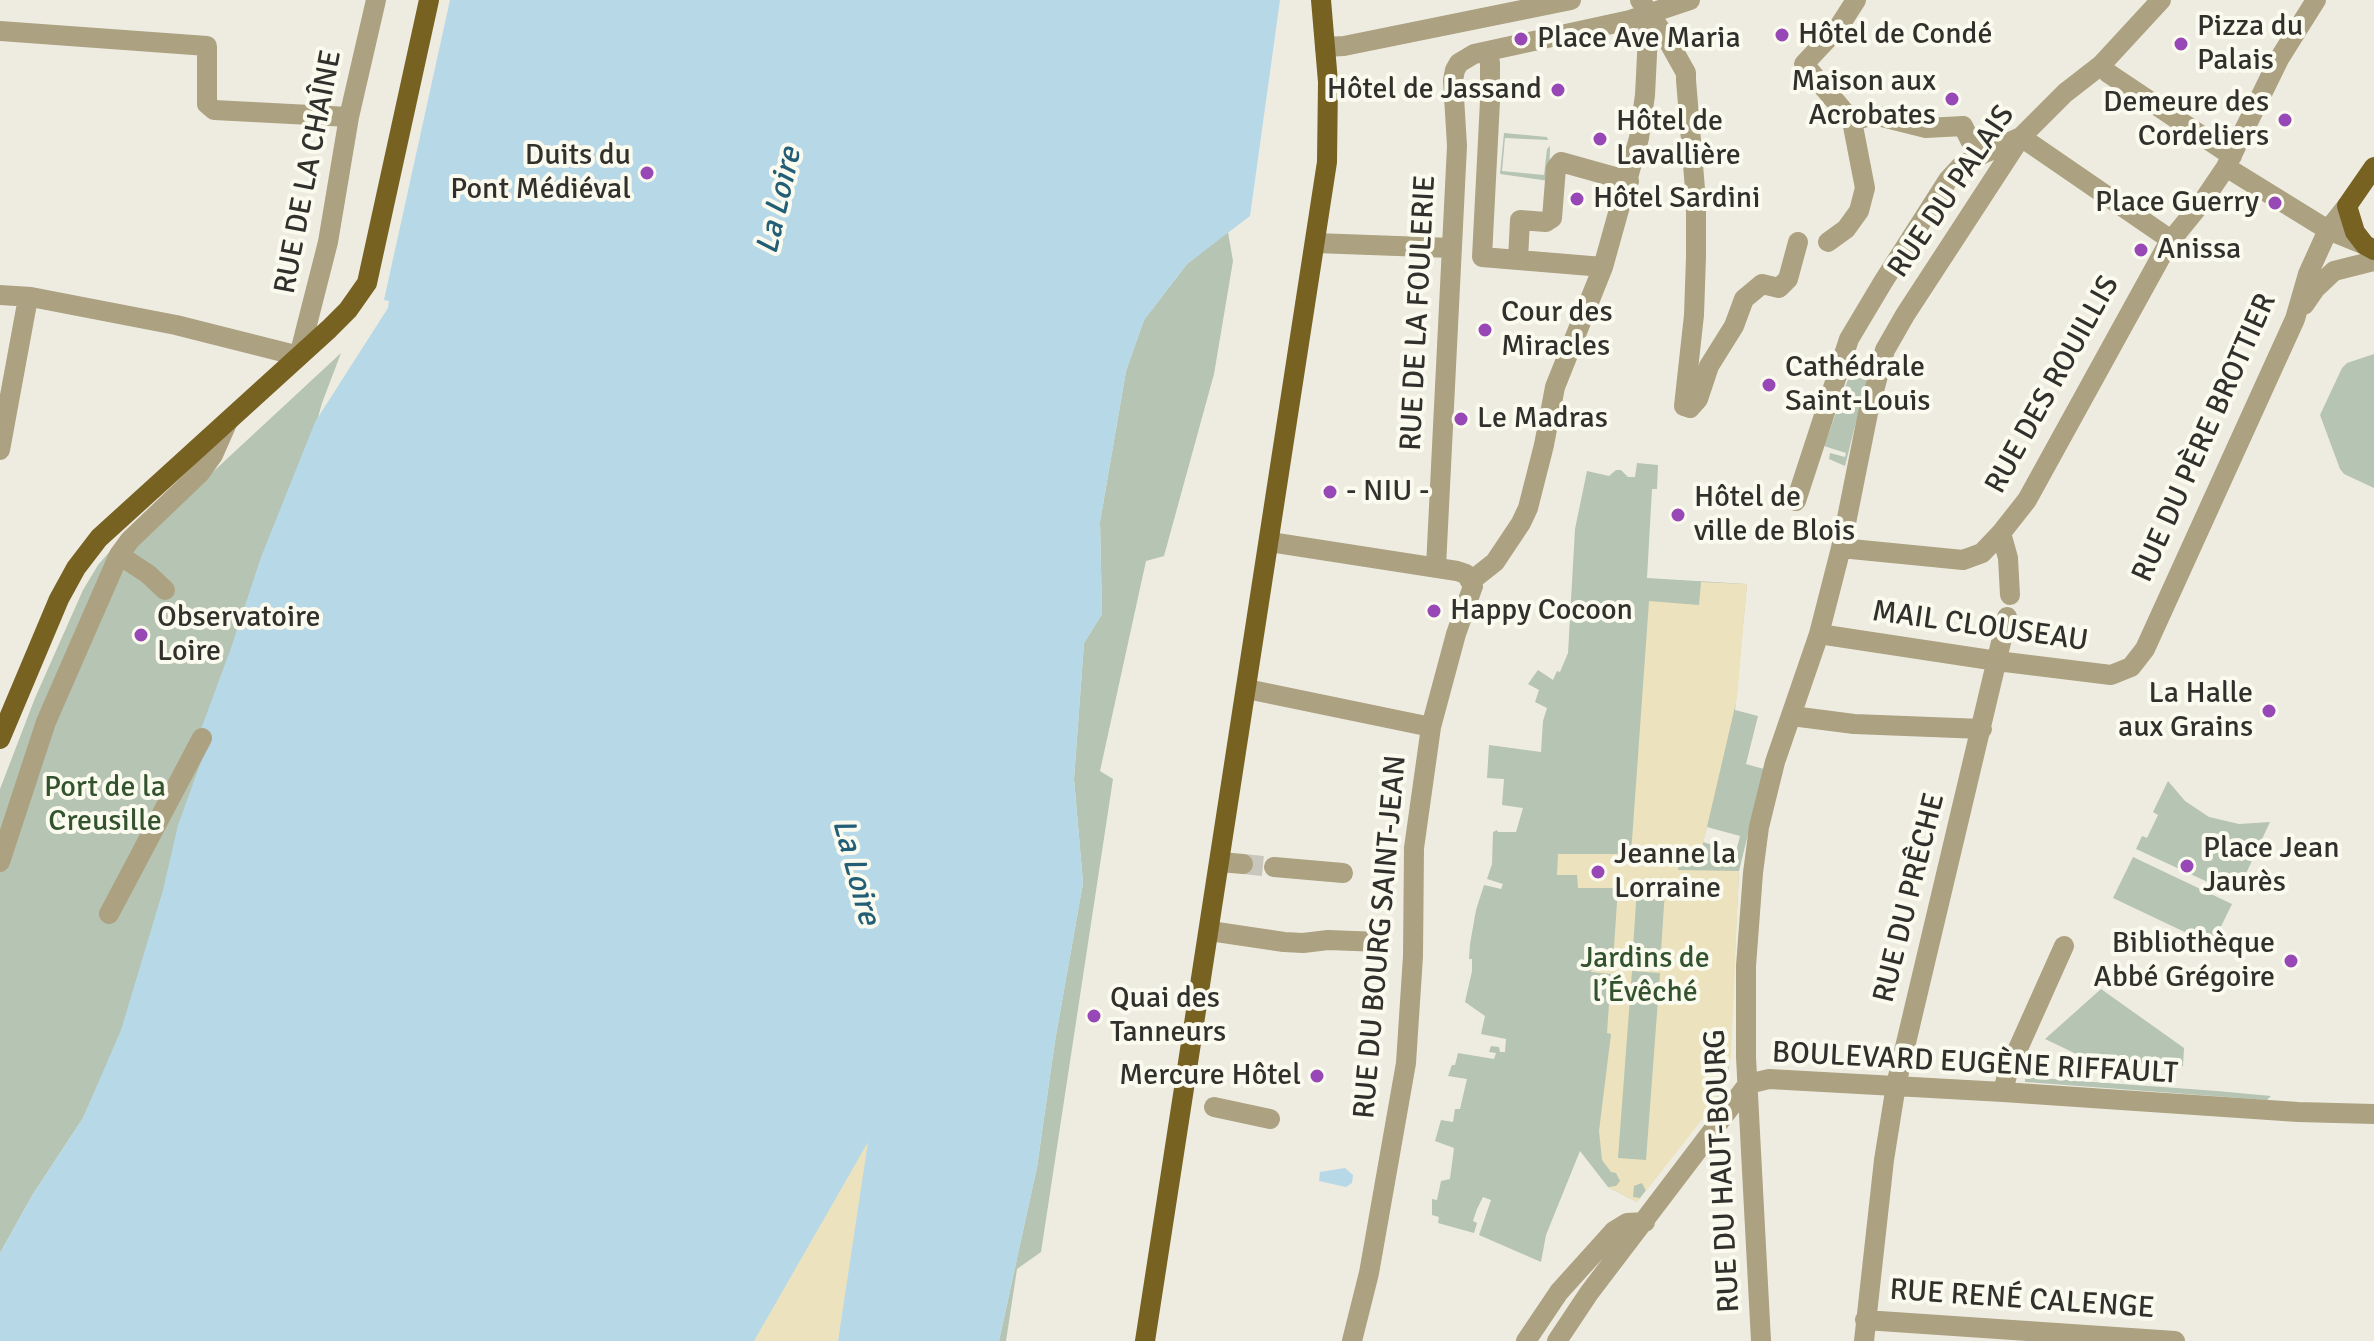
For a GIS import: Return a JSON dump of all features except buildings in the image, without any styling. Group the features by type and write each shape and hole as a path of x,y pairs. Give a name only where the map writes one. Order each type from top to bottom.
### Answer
{"main road":[{"path":"0,739 59,599 76,568 108,529 348,310 367,283 429,0"},
{"path":"1145,1341 1315,243 1329,127 1321,0"},
{"path":"2371,252 2351,225 2347,206 2374,167"}],"street":[{"name":"RUE DE LA CHAÎNE","path":"299,356 328,242 349,117 376,0"},
{"path":"1325,47 1344,46 1571,0"},
{"path":"1603,267 1482,257 1490,101 1487,52 1644,7 1690,0"},
{"path":"1828,242 1846,229 1859,211 1865,188 1852,121 1804,64 1838,28 1856,0"},
{"name":"RUE DU PALAIS","path":"1841,548 1868,413 1885,350 1901,322 2021,137 2065,93 2101,65 2161,0"},
{"name":"RUE DES ROUILLIS","path":"1841,548 1963,560 1982,553 2001,533 2027,500 2171,240 2197,210 2229,161 2279,59 2316,0"},
{"path":"1270,542 1436,567 1466,574 1471,581 1495,562 1528,508 1555,387 1603,267 1629,181 1644,106 1644,7"},
{"path":"1644,7 1686,73 1696,201 1696,257 1694,315 1684,406 1690,408 1698,399 1709,366 1734,326 1744,299 1762,284 1779,288 1788,279 1798,242"},
{"path":"0,31 207,46 207,104 214,110 349,117"},
{"name":"RUE DE LA FOULERIE","path":"1436,567 1457,146 1453,80 1459,63 1487,52"},
{"path":"2101,65 2328,230 2371,252"},
{"path":"1852,121 1874,115 1926,128 1963,126 1978,156"},
{"path":"1796,501 1850,337 1948,180 1960,167 2021,137 2171,240"},
{"path":"1518,260 1520,220 1550,220 1556,168 1564,161 1629,181"},
{"name":"RUE DU PÈRE BROTTIER","path":"2131,667 2145,649 2295,319 2308,274 2328,230 2347,206"},
{"path":"1315,243 1452,248"},
{"path":"2295,319 2325,278 2371,252"},
{"path":"0,295 31,297 176,325 299,356"},
{"path":"0,450 28,298"},
{"path":"0,862 46,722 119,555 130,540 200,473 213,455 228,419"},
{"path":"2001,533 2008,558 2010,595"},
{"name":"RUE DU HAUT-BOURG","path":"1761,1341 1748,1084 1746,966 1753,873 1759,827 1772,775 1819,634 1841,548"},
{"path":"119,555 148,574 165,590"},
{"name":"RUE DU BOURG SAINT-JEAN","path":"1352,1341 1369,1273 1406,1063 1413,956 1414,848 1431,727 1456,634 1473,592 1471,581"},
{"name":"RUE DU PRÊCHE","path":"1864,1341 1884,1160 1896,1085 2007,617"},
{"name":"MAIL CLOUSEAU","path":"1819,634 2111,675 2131,667"},
{"path":"1247,689 1431,727"},
{"path":"1792,716 1854,724 1982,729"},
{"path":"109,914 202,738"},
{"path":"1220,862 1243,864"},
{"path":"1274,867 1343,873"},
{"path":"1210,931 1284,942 1380,942"},
{"path":"2003,1092 2008,1071 2064,946"},
{"path":"1733,1069 1748,1084"},
{"name":"BOULEVARD EUGÈNE RIFFAULT","path":"1557,1341 1589,1293 1748,1084 1769,1079 1896,1085 2298,1112 2374,1114"},
{"path":"1214,1107 1270,1119"},
{"path":"1526,1341 1559,1292 1604,1241 1627,1223 1645,1222"},
{"name":"RUE RENÉ CALENGE","path":"1865,1320 2175,1341"}],"green space":[{"path":"1504,133 1547,137 1548,140 1505,138 1502,171 1544,175 1550,146 1549,181 1500,174"},
{"path":"1228,232 1233,261 1214,374 1164,556 1146,561 1100,771 1113,779 1041,1252 1017,1269 1006,1341 999,1341 1037,1167 1083,883 1074,779 1084,643 1102,614 1100,522 1126,371 1144,320 1187,264"},
{"name":"Port de la Creusille","path":"341,353 322,403 193,870 83,1118 33,1194 0,1253 0,789 35,698 83,590 98,565 118,542 133,546"},
{"path":"2374,354 2374,488 2344,474 2340,469 2320,415 2342,368 2347,363"},
{"path":"1851,371 1867,378 1845,466 1829,459 1830,453 1845,457 1846,453 1824,446"},
{"path":"1637,463 1658,465 1657,489 1652,489 1647,578 1747,584 1735,710 1758,716 1746,764 1764,769 1739,871 1729,1069 1718,1097 1637,1202 1608,1187 1580,1151 1546,1235 1541,1262 1479,1235 1491,1200 1483,1197 1473,1221 1477,1223 1474,1233 1438,1223 1439,1217 1432,1215 1432,1199 1437,1200 1441,1181 1450,1179 1454,1148 1435,1141 1441,1120 1453,1122 1455,1109 1460,1109 1467,1079 1448,1076 1458,1053 1494,1059 1496,1053 1489,1052 1491,1046 1505,1052 1506,1039 1481,1034 1485,1016 1465,1002 1472,971 1470,944 1484,885 1501,889 1503,884 1487,879 1492,864 1493,832 1516,832 1523,808 1502,805 1504,779 1487,778 1489,745 1541,752 1547,708 1535,702 1539,690 1528,684 1538,670 1553,680 1568,653 1575,529 1587,471 1609,476 1621,470 1628,477 1635,477","holes":["1707,827 1740,836 1736,852 1703,842"]},
{"path":"2168,781 2185,801 2209,817 2239,824 2270,822 2236,895 2136,849 2142,836 2147,838 2158,815 2153,812"},
{"path":"2133,857 2232,904 2212,945 2113,898"},
{"path":"2101,989 2184,1048 2183,1066 2087,1059 2045,1039"},
{"path":"2025,1077 2271,1096 2267,1100 2025,1082"}],"sand":[{"name":"Jardins de l’Évêché","path":"1701,582 1747,584 1737,698 1707,827 1700,856 1680,855 1678,870 1739,871 1731,1058 1725,1082 1712,1107 1646,1191 1642,1183 1634,1186 1633,1197 1640,1198 1637,1202 1608,1187 1616,1186 1620,1181 1602,1160 1599,1131 1611,1034 1607,1033 1611,974 1591,972 1592,960 1613,961 1618,888 1578,888 1577,875 1557,875 1558,854 1631,854 1649,601 1699,605","holes":["1637,888 1665,890 1660,966 1632,964","1632,971 1660,973 1646,1160 1618,1158"]},
{"path":"869,1139 838,1341 754,1341"}],"water":[{"name":"La Loire","path":"450,0 1280,0 1250,216 1187,264 1144,320 1126,371 1100,522 1102,614 1084,643 1074,779 1083,883 1037,1167 999,1341 838,1341 868,1142 754,1341 0,1341 0,1253 33,1194 83,1118 121,1030 163,890 178,825 207,745 201,729 261,557 315,422 388,308 389,301 384,300"},
{"path":"1345,1168 1353,1175 1352,1183 1346,1187 1319,1181 1320,1172"}],"tunnel":[{"path":"1243,864 1274,867"}],"place":[{"name":"Hôtel de Condé","path":"1782,35"},
{"name":"Place Ave Maria","path":"1521,39"},
{"name":"Pizza du Palais","path":"2181,44"},
{"name":"Hôtel de Jassand","path":"1558,90"},
{"name":"Maison aux Acrobates","path":"1952,99"},
{"name":"Demeure des Cordeliers","path":"2285,120"},
{"name":"Hôtel de Lavallière","path":"1600,139"},
{"name":"Duits du Pont Médiéval","path":"647,173"},
{"name":"Hôtel Sardini","path":"1577,199"},
{"name":"Place Guerry","path":"2275,203"},
{"name":"Anissa","path":"2141,250"},
{"name":"Cour des Miracles","path":"1485,330"},
{"name":"Cathédrale Saint-Louis","path":"1769,385"},
{"name":"Le Madras","path":"1461,419"},
{"name":"‑ NIU ‑","path":"1330,492"},
{"name":"Hôtel de ville de Blois","path":"1678,515"},
{"name":"Happy Cocoon","path":"1434,611"},
{"name":"Observatoire Loire","path":"141,635"},
{"name":"La Halle aux Grains","path":"2269,711"},
{"name":"Place Jean Jaurès","path":"2187,866"},
{"name":"Jeanne la Lorraine","path":"1598,872"},
{"name":"Bibliothèque Abbé Grégoire","path":"2291,961"},
{"name":"Quai des Tanneurs","path":"1094,1016"},
{"name":"Mercure Hôtel","path":"1317,1076"}]}
